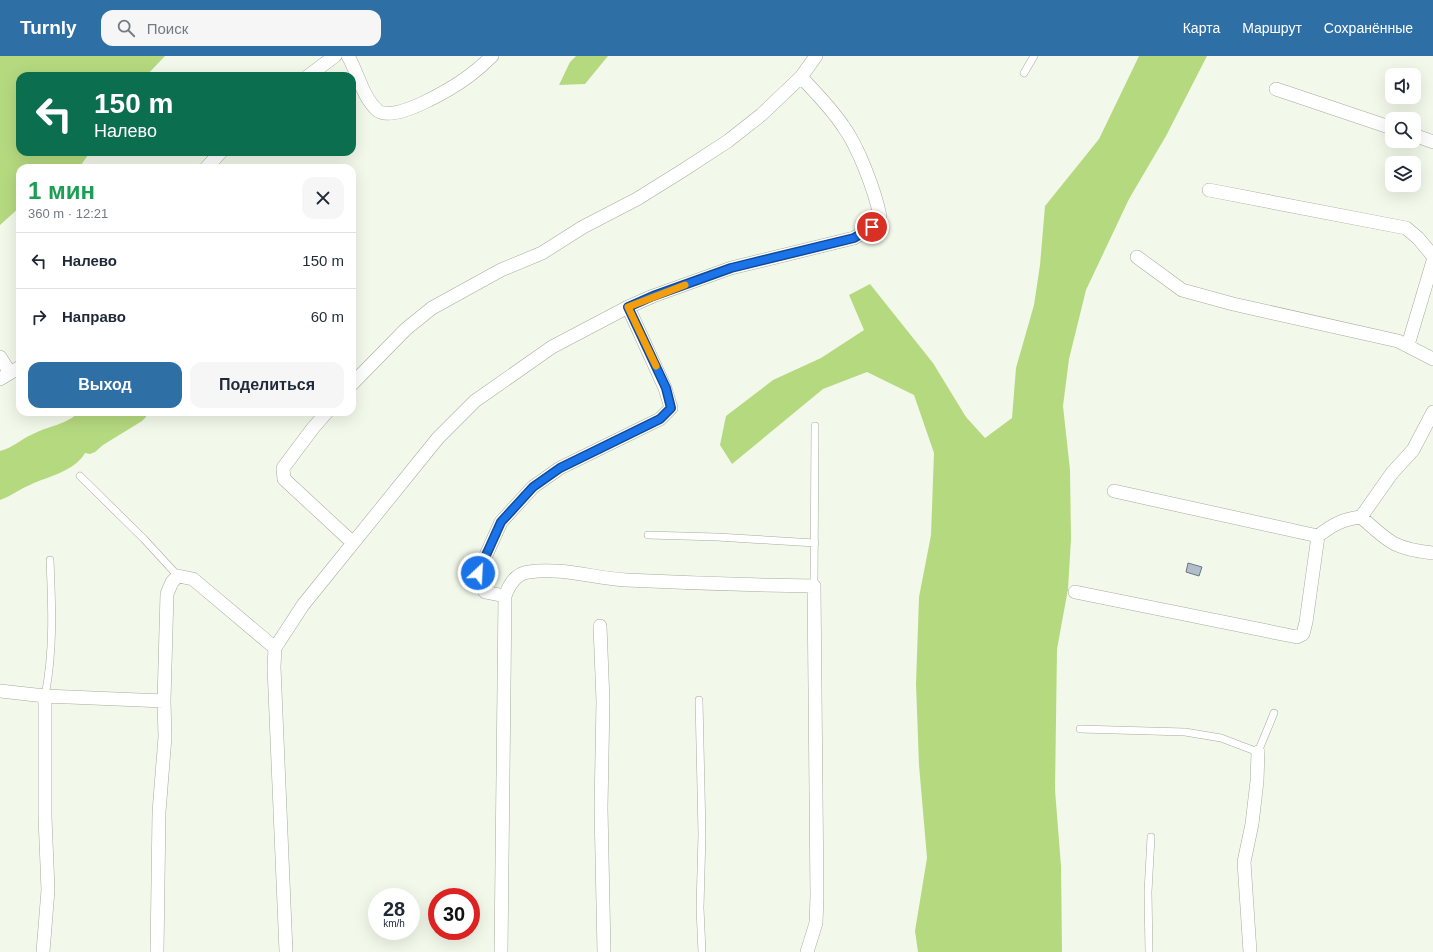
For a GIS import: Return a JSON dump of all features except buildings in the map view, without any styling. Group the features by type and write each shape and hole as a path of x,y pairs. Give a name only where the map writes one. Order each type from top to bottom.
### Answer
{"street":[{"path":"313,72 334,56"},
{"path":"348,56 356,72"},
{"path":"356,72 370,101 378,111 384,114 409,109 429,100 468,77 492,56"},
{"path":"356,380 406,328 432,308 501,270 542,253 583,227 682,172 728,141 761,115 801,77 816,56"},
{"path":"286,952 274,667 275,648 303,605 352,542 438,438 475,401 552,347 628,307 653,296 731,268 854,238 872,227 880,216 877,202 860,158 845,127 827,104 801,77"},
{"path":"1276,89 1385,126"},
{"path":"1421,138 1433,142"},
{"path":"210,164 217,156"},
{"path":"1209,190 1406,228 1418,238 1433,256"},
{"path":"1138,257 1182,290 1233,304 1398,341 1433,358"},
{"path":"1408,345 1433,261"},
{"path":"505,596 485,592 479,582 478,573 501,522 533,487 560,468 660,419 671,408 666,388 628,307"},
{"path":"0,357 10,373"},
{"path":"1361,517 1392,473 1413,450 1433,412"},
{"path":"323,416 312,428 283,468 284,479 352,542"},
{"path":"1114,491 1318,536"},
{"path":"1075,592 1297,637 1303,634 1306,622 1318,536 1332,525 1347,518 1361,517 1389,541 1404,549 1433,553"},
{"path":"501,952 505,596 509,585 517,577 528,572 554,571 625,580 814,586 817,896 816,923 807,952"},
{"path":"157,952 159,812 165,737 164,701 167,594 172,582 178,576 193,580 275,648"},
{"path":"600,626 603,701 601,808 604,952"},
{"path":"0,692 45,696 164,701"},
{"path":"43,952 48,890 45,817 45,696"},
{"path":"1250,952 1244,862 1256,795 1258,752"}],"lane":[{"path":"1024,73 1034,56"},
{"path":"814,586 815,426"},
{"path":"80,476 144,539 178,576"},
{"path":"648,535 717,537 815,543"},
{"path":"45,696 50,669 52,633 50,560"},
{"path":"699,700 702,834 700,908 702,952"},
{"path":"1080,729 1185,732 1221,738 1258,752 1274,713"},
{"path":"1149,952 1148,892 1151,837"}],"shaded area":[{"path":"0,56 165,56 150,72 16,72 16,156 87,156 82,164 16,164 16,211 0,225"},
{"path":"576,56 608,56 585,84 559,85 570,62"},
{"path":"1139,56 1207,56 1166,136 1129,199 1086,290 1069,359 1063,406 1070,470 1071,539 1068,589 1057,649 1055,790 1061,866 1062,952 918,952 915,931 927,858 919,765 916,684 919,597 931,535 934,453 914,395 867,372 823,389 732,464 720,445 726,416 773,380 821,358 864,330 849,295 870,284 933,363 966,417 985,438 1012,418 1016,368 1034,305 1040,265 1045,206 1099,139"},
{"path":"146,416 142,421 103,445 95,452 90,454 85,453 68,469 0,500 0,451 9,448 39,431 74,417"}],"slow traffic":[{"path":"656,366 628,307 653,296 685,285"}],"route":[{"path":"478,573 501,522 533,487 560,468 660,419 671,408 666,388 643,336 628,307 653,296 731,268 770,260 854,238 872,227"}]}
